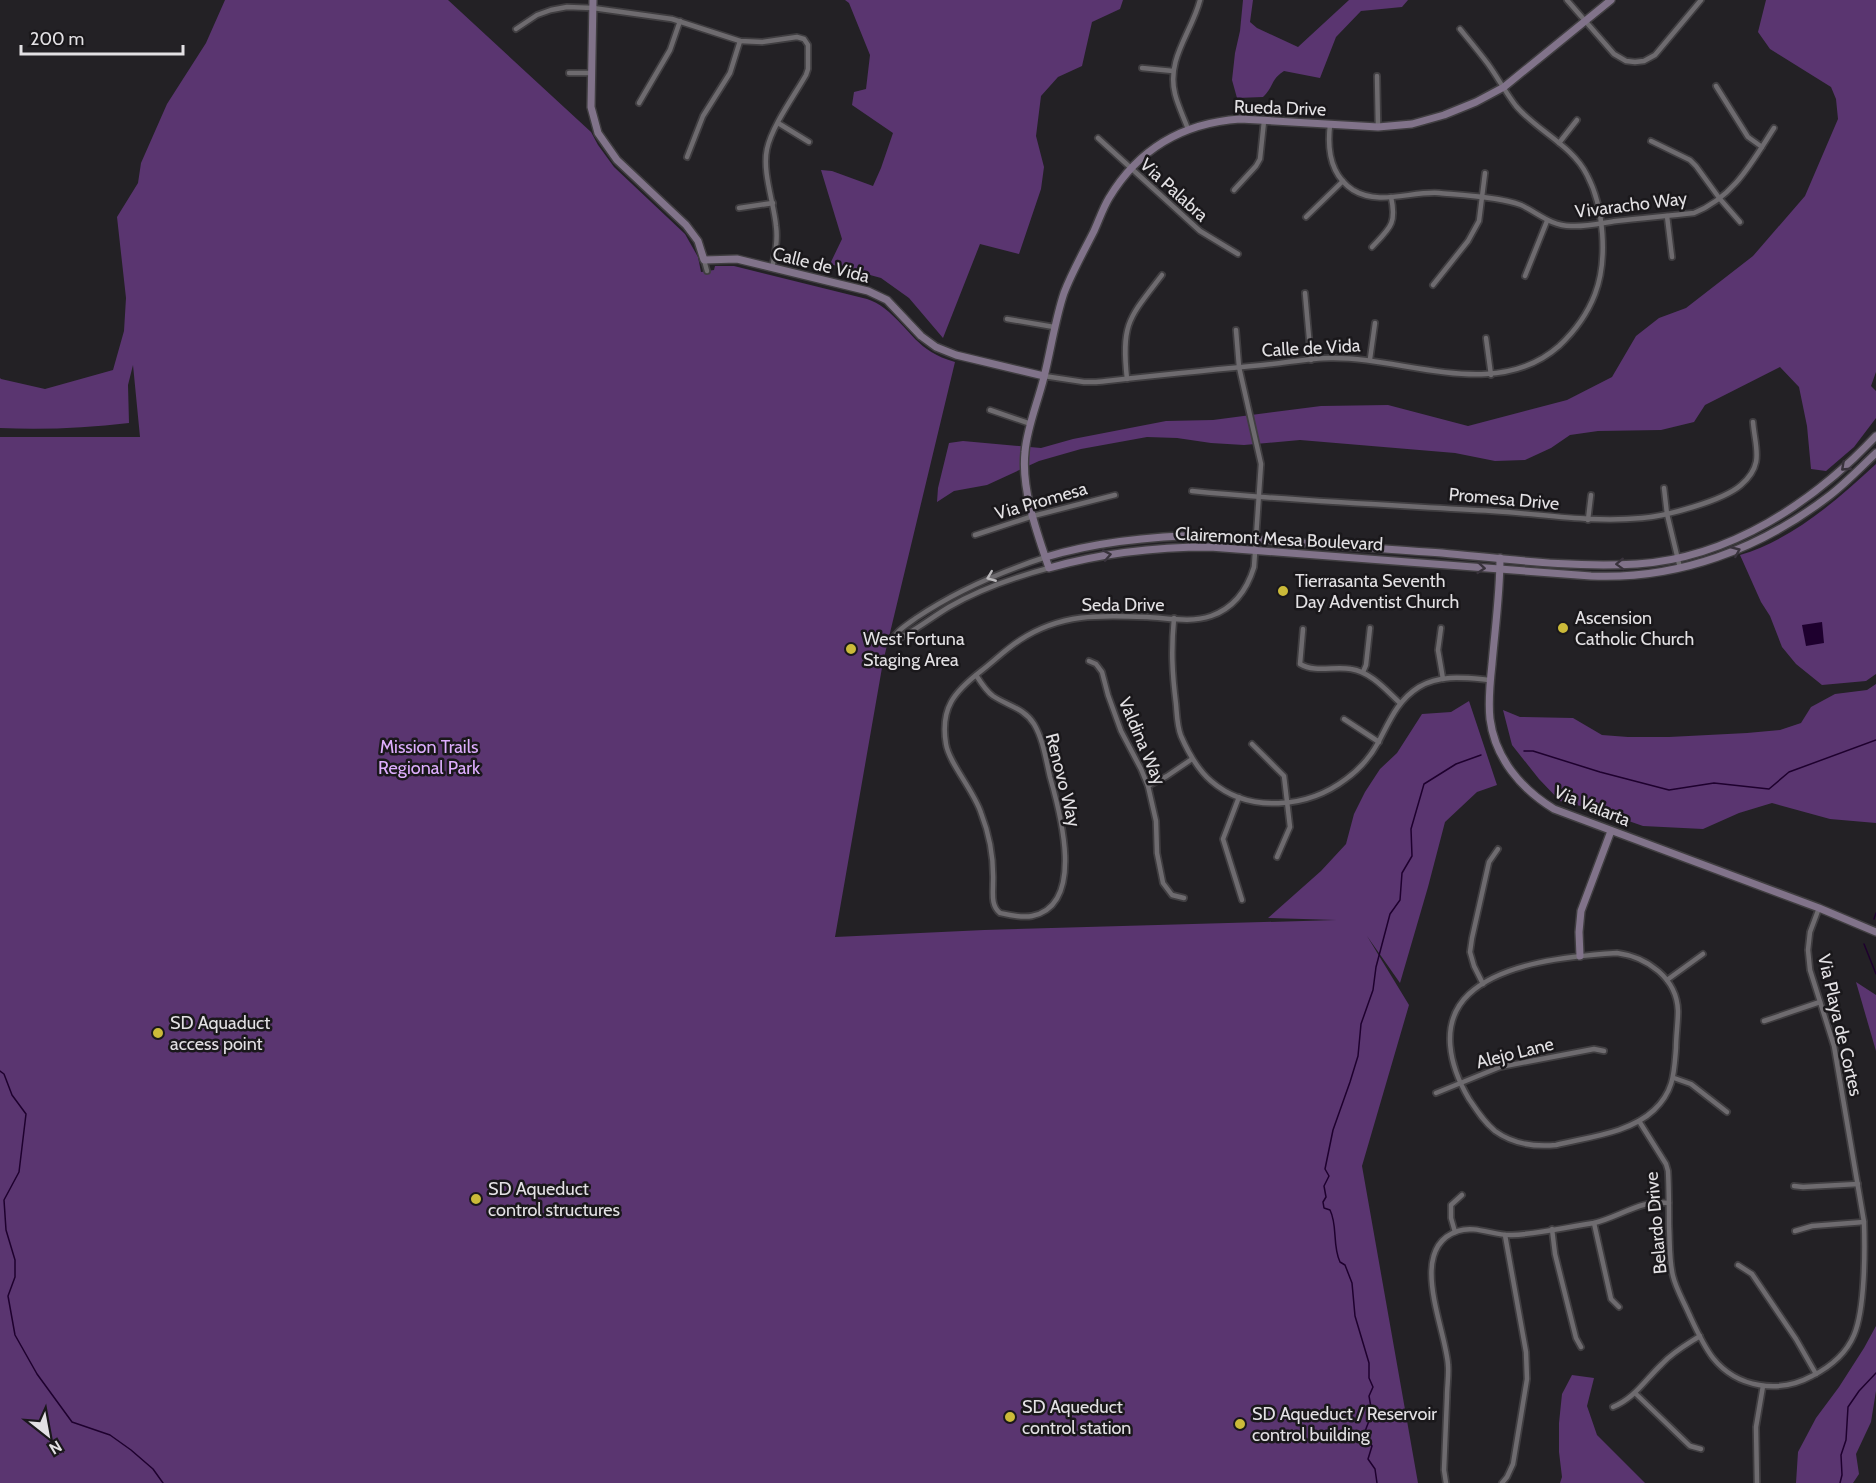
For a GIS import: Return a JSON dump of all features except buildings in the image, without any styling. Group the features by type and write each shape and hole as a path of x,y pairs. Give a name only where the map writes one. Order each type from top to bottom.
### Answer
{"street":[{"path":"1188,129 1175,94 1173,71 1177,54 1200,0"},
{"path":"1567,0 1614,54 1626,61 1640,62 1655,55 1701,0"},
{"name":"Rueda Drive","path":"1049,567 1028,499 1025,452 1054,327 1065,291 1109,199 1130,169 1155,147 1171,137 1188,129 1221,121 1378,127 1412,124 1444,116 1504,87 1611,0"},
{"path":"593,4 591,106 595,124 617,160 686,225 698,241 707,271"},
{"path":"516,28 537,15 551,10 593,4 680,21 740,40 762,42 797,37 804,39 808,45 806,75 772,134 766,150 766,165 776,227 776,246 772,268"},
{"path":"639,103 670,50 680,21"},
{"name":"Calle de Vida","path":"704,260 737,259 868,291 887,300 921,336 936,347 956,355 1044,376 1084,382 1328,358 1370,359 1467,375 1491,375 1518,369 1553,351 1579,325 1592,303 1601,275 1603,253 1601,223 1598,206 1583,168 1566,149 1517,106 1460,28"},
{"path":"687,157 703,116 730,73 740,40"},
{"path":"1142,68 1173,71"},
{"path":"569,73 592,73"},
{"path":"1377,76 1378,127"},
{"path":"1716,86 1748,137 1762,147"},
{"path":"1559,143 1577,120"},
{"path":"1234,190 1260,159 1264,121"},
{"path":"778,123 809,142"},
{"path":"1306,217 1343,181 1332,164 1328,144 1330,125"},
{"name":"Vivaracho Way","path":"1343,181 1354,190 1379,197 1437,193 1521,205 1547,221 1569,227 1694,213 1720,200 1736,185 1774,128"},
{"name":"Via Palabra","path":"1098,138 1200,231 1238,254"},
{"path":"1652,141 1690,160 1740,222"},
{"path":"1433,285 1468,241 1479,221 1485,173"},
{"path":"1372,247 1392,224 1394,209 1391,196"},
{"path":"739,208 773,203"},
{"path":"1667,216 1672,257"},
{"path":"1525,276 1547,221"},
{"path":"1126,379 1124,352 1128,326 1134,312 1162,275"},
{"path":"1305,293 1311,360"},
{"path":"1007,319 1054,327"},
{"path":"1370,359 1375,323"},
{"name":"Seda Drive","path":"1006,915 998,912 993,904 993,857 989,834 979,805 946,747 944,727 947,710 961,687 1020,640 1040,629 1070,619 1102,615 1196,619 1222,612 1239,598 1250,580 1254,567 1261,464 1239,367 1236,330"},
{"path":"1486,338 1491,375"},
{"path":"990,410 1031,424"},
{"name":"Promesa Drive","path":"1192,491 1259,498 1505,512 1588,520 1644,518 1667,514 1712,500 1739,487 1749,478 1757,456 1757,442 1752,422"},
{"name":"Clairemont Mesa Boulevard","path":"1876,436 1823,486 1786,512 1726,543 1678,557 1640,564 1598,565 1210,535 1168,536 1107,543 1046,557 986,579 951,596 897,632 890,643 952,606 1021,576 1049,567 1109,554 1168,547 1210,547 1603,576 1680,568 1730,553 1778,530 1830,495 1876,453"},
{"path":"1664,488 1667,514 1680,568"},
{"name":"Via Promesa","path":"975,535 1034,516 1115,495"},
{"path":"1588,520 1591,495"},
{"path":"1778,530 1780,520 1786,512"},
{"name":"Via Valarta","path":"1500,558 1490,720 1497,745 1514,775 1528,791 1554,809 1819,908 1876,932"},
{"path":"1174,618 1171,669 1178,727 1192,759 1211,781 1226,791 1262,804 1287,803 1315,796 1341,783 1362,765 1379,742 1394,711 1419,687 1443,678 1453,677 1491,680"},
{"path":"1363,672 1366,665 1370,628"},
{"path":"1441,628 1438,650 1443,678"},
{"path":"1303,629 1300,664 1307,668 1350,669 1363,672 1400,703"},
{"name":"Valdina Way","path":"1089,661 1096,664 1102,672 1121,730 1142,769 1148,786 1156,821 1156,853 1163,883 1172,895 1184,898"},
{"name":"Renovo Way","path":"976,675 993,696 1020,709 1034,725 1059,808 1064,842 1064,880 1056,900 1034,916 1006,915"},
{"path":"1344,719 1379,742"},
{"path":"1252,744 1284,776 1290,827 1277,857"},
{"path":"1148,786 1192,759"},
{"path":"1239,797 1223,839 1242,900"},
{"path":"1580,956 1581,911 1611,831"},
{"path":"1482,984 1470,951 1489,862 1498,849"},
{"name":"Via Playa de Cortes","path":"1819,908 1810,932 1808,950 1810,970 1834,1046 1864,1222 1864,1256 1858,1324 1847,1348 1839,1357"},
{"path":"1617,953 1632,956 1652,966 1667,980 1675,997 1678,1012 1674,1078 1662,1101 1654,1110 1628,1127 1556,1145 1529,1145 1508,1138 1489,1125 1477,1111 1459,1082 1450,1051 1450,1027 1461,1002 1482,984 1518,968 1558,958 1580,956 1617,953"},
{"path":"1667,980 1703,954"},
{"path":"1764,1021 1820,1002"},
{"name":"Alejo Lane","path":"1436,1093 1500,1067 1594,1049 1604,1051"},
{"path":"1674,1078 1690,1084 1727,1112"},
{"name":"Belardo Drive","path":"1640,1121 1668,1171 1670,1259 1673,1277 1700,1336 1713,1358 1726,1371 1754,1385 1763,1386 1786,1385 1805,1380 1839,1357"},
{"path":"1794,1186 1858,1184"},
{"path":"1455,1232 1451,1205 1462,1195"},
{"path":"1446,1483 1444,1470 1448,1365 1437,1314 1431,1266 1433,1254 1439,1244 1455,1232 1475,1229 1505,1235 1552,1229 1605,1221 1642,1204 1669,1203"},
{"path":"1795,1231 1812,1226 1864,1222"},
{"path":"1594,1223 1611,1299 1619,1308"},
{"path":"1552,1229 1555,1254 1576,1338 1581,1347"},
{"path":"1502,1483 1513,1464 1527,1379 1526,1352 1505,1235"},
{"path":"1738,1265 1752,1274 1796,1339 1816,1374"},
{"path":"1613,1407 1626,1402 1662,1363 1677,1350 1700,1336"},
{"path":"1756,1483 1756,1427 1763,1386"},
{"path":"1635,1393 1690,1446 1701,1449"}],"green space":[{"name":"Mission Trails Regional Park","path":"225,0 448,0 591,132 614,167 685,234 698,257 701,272 714,270 715,266 734,266 867,299 884,308 931,352 955,362 883,662 835,937 984,930 1336,920 1268,918 1321,871 1346,844 1354,814 1365,792 1380,769 1397,753 1422,714 1451,712 1469,701 1497,785 1477,792 1445,822 1400,983 1367,936 1409,1005 1362,1166 1418,1483 0,1483 0,437 140,437 133,365 128,385 129,423 113,425 48,429 0,428 0,378 45,389 113,370 124,331 126,298 117,217 138,183 141,163 167,104 206,43"},
{"path":"845,0 1123,0 1120,9 1092,22 1082,66 1058,77 1041,96 1036,136 1044,167 1041,189 1019,254 980,244 943,338 909,298 881,278 830,264 842,239 821,170 832,171 873,186 893,133 852,105 854,92 866,89 870,55 849,3"},
{"path":"1243,0 1253,0 1250,22 1257,28 1298,47 1349,0 1408,0 1402,7 1361,11 1336,37 1320,78 1284,71 1276,77 1263,97 1237,98 1232,80"},
{"path":"1766,0 1876,0 1876,372 1871,386 1876,391 1876,418 1854,447 1826,471 1811,469 1807,426 1799,387 1780,367 1705,405 1694,422 1661,430 1598,431 1570,435 1551,448 1525,460 1495,461 1455,453 1300,440 1244,445 1147,437 1081,449 1039,461 987,485 954,491 937,502 938,488 949,443 963,441 1041,448 1073,439 1166,421 1213,420 1321,406 1388,405 1468,426 1567,400 1612,377 1636,336 1659,318 1686,308 1753,256 1805,196 1838,119 1836,99 1831,87 1770,49 1758,32"},
{"path":"1876,464 1876,674 1866,681 1822,685 1796,664 1782,647 1770,616 1761,602 1740,555 1796,529 1845,492"},
{"path":"1876,684 1876,823 1830,819 1772,803 1739,813 1703,829 1643,826 1597,810 1560,801 1512,745 1503,710 1520,717 1573,718 1602,735 1669,737 1747,733 1780,730 1801,723 1811,707 1835,694 1867,690"},
{"path":"1856,982 1876,995 1876,1051"},
{"path":"1876,1326 1876,1391 1871,1422 1856,1454 1859,1474 1853,1483 1796,1483 1798,1452 1816,1418 1839,1387"},
{"path":"1572,1375 1594,1378 1587,1406 1597,1435 1645,1483 1560,1483 1562,1477 1559,1423 1562,1394"}],"shaded area":[{"path":"1822,622 1824,643 1806,646 1802,625"}],"waterway":[{"path":"1524,751 1533,751 1669,790 1714,783 1769,789 1789,772 1876,740"},
{"path":"1377,1483 1375,1469 1368,1459 1372,1446 1364,1434 1372,1413 1369,1396 1373,1387 1369,1378 1369,1363 1355,1316 1352,1283 1345,1265 1340,1262 1338,1256 1334,1222 1330,1210 1324,1208 1323,1202 1326,1197 1324,1186 1329,1176 1325,1169 1333,1130 1358,1056 1361,1024 1373,990 1376,967 1390,914 1400,900 1402,873 1412,856 1411,829 1424,784 1456,764 1481,755"},
{"path":"1874,919 1876,913"},
{"path":"1864,944 1876,974"},
{"path":"0,1071 4,1074 12,1095 26,1114 19,1172 4,1200 6,1230 15,1260 15,1277 8,1296 15,1335 37,1374 72,1422 110,1435 153,1469 163,1483"},
{"path":"1840,1483 1841,1455 1846,1440 1848,1407 1876,1373"}],"place":[{"name":"Tierrasanta Seventh Day Adventist Church","path":"1283,591"},
{"name":"Ascension Catholic Church","path":"1563,628"},
{"name":"West Fortuna Staging Area","path":"851,649"},
{"name":"SD Aquaduct access point","path":"158,1033"},
{"name":"SD Aqueduct control structures","path":"476,1199"},
{"name":"SD Aqueduct control station","path":"1010,1417"},
{"name":"SD Aqueduct / Reservoir control building","path":"1240,1424"}]}
